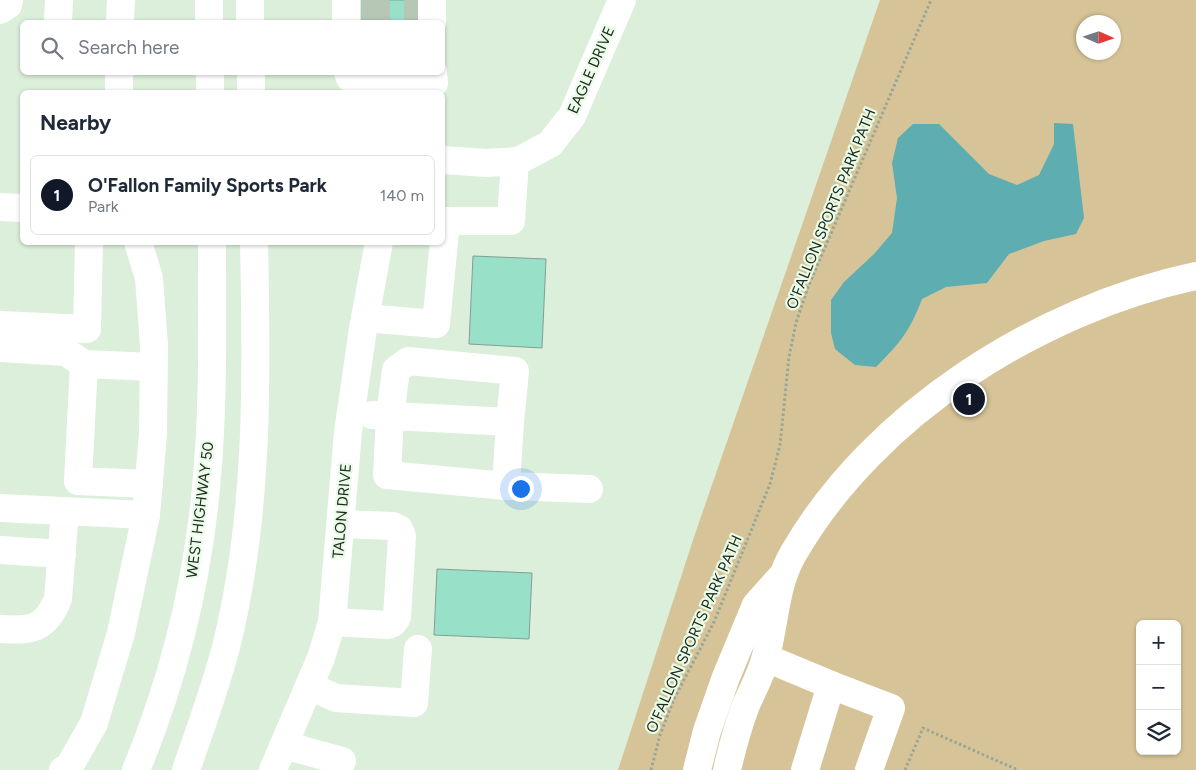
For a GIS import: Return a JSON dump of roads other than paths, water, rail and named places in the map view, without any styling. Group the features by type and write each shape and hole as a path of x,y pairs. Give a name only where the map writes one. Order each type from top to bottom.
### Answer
{"street":[{"path":"0,10 8,5 9,0"},
{"path":"58,20 59,0"},
{"path":"120,20 121,0"},
{"path":"209,0 209,20"},
{"path":"250,0 250,20"},
{"name":"EAGLE DRIVE","path":"445,160 486,163 515,161 550,144 572,116 622,0"},
{"path":"119,75 119,90"},
{"path":"210,75 210,90"},
{"path":"251,75 251,90"},
{"path":"349,75 350,78 362,84 409,88 434,83 433,75"},
{"path":"445,231 446,221 511,221 515,161"},
{"path":"0,207 20,208"},
{"path":"0,325 87,329 89,245"},
{"path":"63,770 69,767 94,722 120,633 146,515 154,434 154,367 149,278 139,245"},
{"name":"WEST HIGHWAY 50","path":"136,770 154,727 194,572 206,489 212,390 212,245"},
{"path":"186,770 207,713 226,646 242,558 252,473 257,393 254,245"},
{"path":"255,271 263,245"},
{"name":"TALON DRIVE","path":"273,770 321,658 332,622 351,413 365,318 378,245"},
{"path":"365,318 436,324 444,245"},
{"path":"727,770 746,706 766,658 782,576 792,555 816,516 844,482 920,409 964,376 1008,348 1068,317 1134,292 1196,276"},
{"path":"0,348 66,352 84,364 154,367"},
{"path":"506,486 515,371 408,361 396,370 390,416 387,476 506,486 589,489"},
{"path":"84,364 78,481 149,484"},
{"path":"351,413 510,422"},
{"path":"0,508 146,515"},
{"path":"0,629 30,629 39,626 48,618 58,599 65,511"},
{"path":"332,622 388,625 393,623 397,617 402,536 399,529 393,526 341,524"},
{"path":"0,550 62,554"},
{"path":"697,770 707,731 726,677 756,605 782,576"},
{"path":"308,686 336,698 414,703 418,649"},
{"path":"766,658 891,708 869,770"},
{"path":"805,770 831,685"},
{"path":"284,745 342,761 338,770"}],"water":[{"path":"1054,123 1073,124 1084,218 1076,234 1044,241 1009,254 987,283 946,287 922,299 904,336 876,367 855,365 835,349 831,333 831,300 844,282 874,254 892,233 897,198 892,163 898,138 913,124 939,124 989,174 1017,185 1039,175 1054,144"}],"tunnel":[{"path":"362,13 422,11"}],"place":[{"name":"O'Fallon Family Sports Park","path":"969,399"}]}
